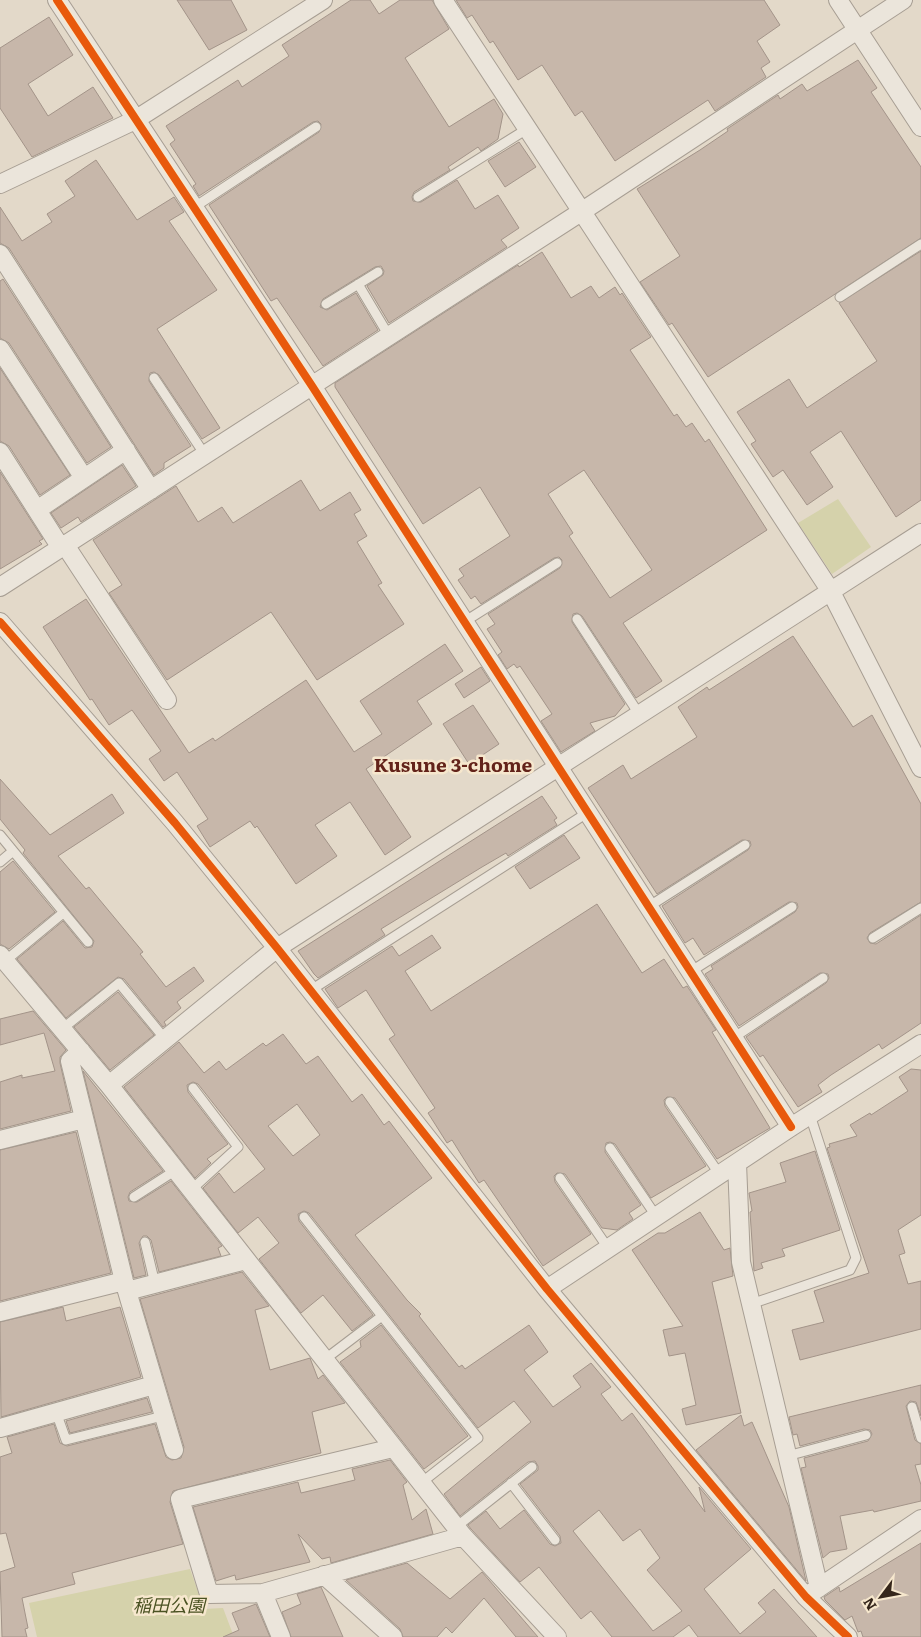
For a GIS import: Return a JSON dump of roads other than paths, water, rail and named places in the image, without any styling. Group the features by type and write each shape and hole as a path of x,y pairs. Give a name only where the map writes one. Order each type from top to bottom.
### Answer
{"street":[{"path":"58,0 135,120 312,386 791,1127"},
{"path":"443,0 830,590 921,768"},
{"path":"838,0 921,127"},
{"path":"0,587 581,212 903,0"},
{"path":"0,184 135,120 314,2"},
{"path":"2,262 151,490"},
{"path":"0,349 84,478"},
{"path":"36,510 126,450"},
{"path":"2,459 167,700"},
{"path":"109,1086 277,948 556,766 921,533"},
{"path":"0,622 175,823 311,990 547,1289 812,1592 848,1637"},
{"path":"2,958 109,1086 176,1170 459,1532 557,1637"},
{"path":"547,1289 791,1127 920,1046"},
{"path":"81,1052 70,1061 126,1286 174,1450"},
{"path":"0,1140 84,1119"},
{"path":"737,1163 740,1262 787,1456 812,1592"},
{"path":"0,1312 126,1286 155,1284 246,1260"},
{"path":"0,1428 154,1385"},
{"path":"394,1448 180,1499 209,1594 263,1593 459,1532"},
{"path":"812,1592 921,1519"},
{"path":"324,1575 393,1637"},
{"path":"263,1593 281,1637"}],"lane":[{"path":"193,208 316,127"},
{"path":"418,197 526,129"},
{"path":"840,297 921,244"},
{"path":"326,304 378,272"},
{"path":"358,284 389,336"},
{"path":"154,378 205,455"},
{"path":"464,622 557,563"},
{"path":"577,619 639,714"},
{"path":"311,990 587,813"},
{"path":"0,836 88,942"},
{"path":"648,907 745,845"},
{"path":"0,862 13,851"},
{"path":"690,972 792,907"},
{"path":"873,938 921,908"},
{"path":"2,958 63,913"},
{"path":"733,1038 823,978"},
{"path":"62,1029 119,983 165,1039"},
{"path":"191,1190 238,1147 193,1088"},
{"path":"670,1102 720,1175"},
{"path":"751,1304 850,1270 856,1258 810,1115"},
{"path":"610,1148 656,1216"},
{"path":"134,1197 176,1170"},
{"path":"560,1178 608,1248"},
{"path":"304,1217 478,1438 421,1484"},
{"path":"145,1242 155,1284"},
{"path":"324,1360 382,1316"},
{"path":"912,1407 921,1438"},
{"path":"56,1412 66,1440 164,1416"},
{"path":"787,1456 866,1435"},
{"path":"459,1532 511,1483 532,1467"},
{"path":"511,1483 555,1540"}],"district":[{"name":"Kusune 3-chome","path":"453,765"}],"park label":[{"name":"稲田公園","path":"169,1606"}]}
